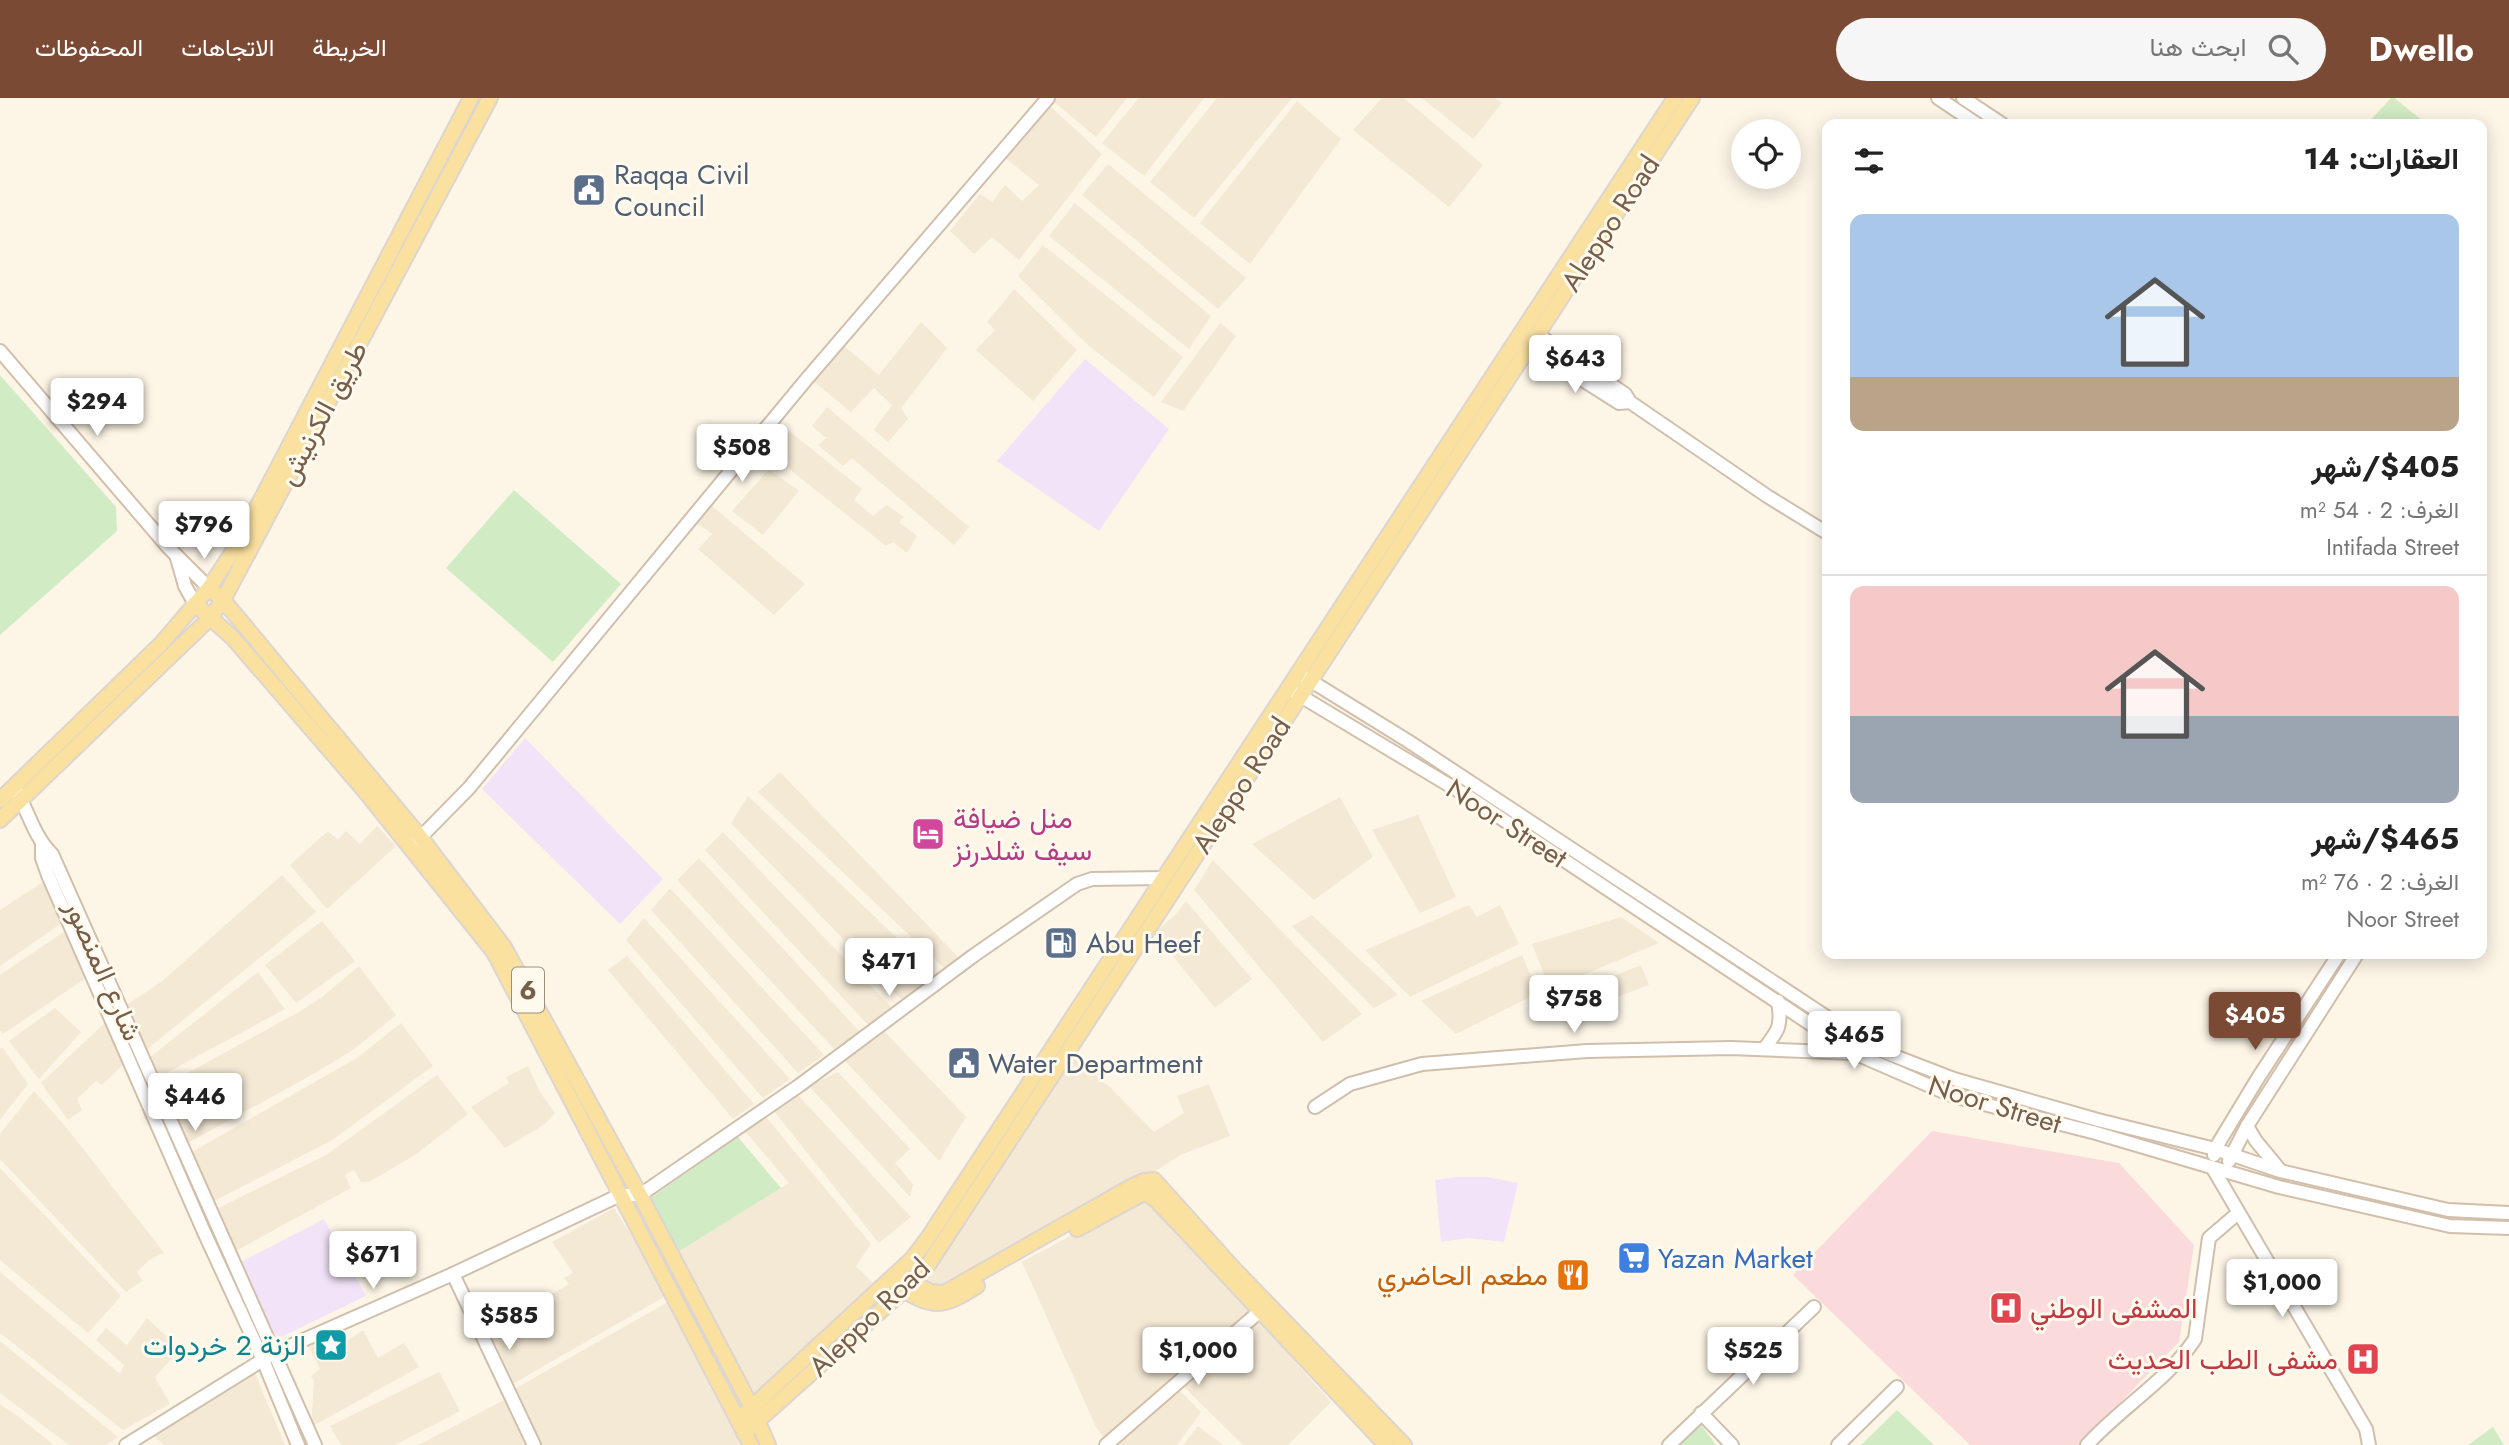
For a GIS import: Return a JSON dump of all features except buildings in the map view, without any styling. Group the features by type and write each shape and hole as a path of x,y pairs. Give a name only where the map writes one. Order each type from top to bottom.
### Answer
{"main road":[{"name":"طريق الكرنيش","path":"0,820 18,793 66,736 160,645 209,588 238,544 471,98"},
{"name":"طريق الكرنيش","path":"0,800 18,793 75,748 210,618 223,600 490,98"},
{"path":"416,843 469,788 805,381 1048,98"},
{"name":"Aleppo Road","path":"1304,677 1675,98"},
{"name":"Aleppo Road","path":"755,1415 908,1287 928,1265 1294,692 1533,340 1692,98"},
{"path":"1938,98 1970,119"},
{"path":"1963,98 1994,119"},
{"path":"1533,340 1619,403 1630,402 1767,496 1822,530"},
{"path":"0,351 172,552 209,588"},
{"path":"172,552 195,604"},
{"name":"6","path":"209,588 223,600 416,843 494,952 744,1433"},
{"name":"6","path":"195,604 242,648 416,843 504,947 640,1195 755,1415 768,1445"},
{"name":"Noor Street","path":"1304,677 1408,741 1863,1041 1884,1052 1968,1083 2098,1120 2215,1149 2280,1171 2448,1210 2509,1213"},
{"name":"Aleppo Road","path":"744,1433 755,1415 913,1258 929,1238 1164,878 1294,692"},
{"name":"Noor Street","path":"1294,692 1472,799 1854,1053 1878,1065 1953,1096 2096,1133 2279,1187 2450,1226 2509,1228"},
{"path":"66,736 75,748"},
{"name":"شارع المنصور","path":"18,793 42,844 52,854 268,1356 314,1445"},
{"path":"126,1445 268,1356 620,1195 640,1195 800,1085 1058,895 1077,884 1092,879 1164,878"},
{"path":"2336,959 2215,1149 2212,1167 2366,1429 2369,1445"},
{"path":"2222,1184 2231,1154 2247,1126 2354,959"},
{"path":"1764,1049 1776,1033 1781,1020 1778,1001"},
{"path":"1315,1107 1350,1084 1422,1064 1587,1051 1764,1049 1854,1053 1863,1041"},
{"path":"1878,1065 1884,1052"},
{"path":"2247,1126 2256,1142 2280,1171"},
{"path":"908,1287 944,1293 954,1289 1129,1188 1154,1180 1386,1445"},
{"path":"892,1277 931,1303 942,1304 956,1299 1145,1192 1404,1445"},
{"path":"2087,1445 2152,1385 2195,1339 2209,1238 2238,1213"},
{"path":"453,1273 534,1445"},
{"path":"1106,1445 1264,1306"},
{"path":"1669,1445 1814,1307"},
{"name":"شارع المنصور","path":"268,1356 298,1445"},
{"path":"1838,1445 1897,1387"},
{"path":"1701,1413 1732,1445"}],"shaded area":[{"path":"1056,98 1127,98 1096,137 1053,101"},
{"path":"1139,98 1204,98 1144,176 1102,143"},
{"path":"1217,98 1292,98 1194,218 1150,182"},
{"path":"1382,98 1404,98 1483,165 1449,207 1353,130"},
{"path":"1422,98 1495,98 1502,103 1473,139"},
{"path":"1297,101 1341,139 1250,264 1200,223"},
{"path":"1050,106 1102,154 1019,260 992,237 974,254 950,231 980,194 992,202 1005,185 1022,201 1039,185 1005,158"},
{"path":"1108,164 1246,278 1218,309 1082,195"},
{"path":"1075,203 1211,316 1189,349 1049,236"},
{"path":"1043,245 1183,357 1154,397 1088,345 1018,276"},
{"path":"1014,289 1077,350 1033,401 976,350 995,330 987,322"},
{"path":"921,322 947,348 901,408 908,419 888,442 874,430 892,405 874,388 851,412 812,380 844,346 879,375"},
{"path":"1220,323 1236,336 1183,411 1161,402"},
{"path":"1085,359 1169,429 1099,531 997,461"},
{"path":"827,407 969,527 954,545 852,458 843,466 818,445 826,438 812,426"},
{"path":"779,423 862,489 854,500 873,516 887,505 904,517 899,522 917,536 907,553 893,542 886,546 759,445"},
{"path":"769,469 799,491 763,535 732,511"},
{"path":"706,501 805,584 774,615 698,549 712,534 696,523"},
{"path":"525,738 663,879 620,924 482,789"},
{"path":"780,772 959,958 945,969 758,792"},
{"path":"748,796 937,976 901,999 731,823"},
{"path":"1340,797 1373,857 1314,900 1252,844"},
{"path":"1418,815 1456,897 1420,913 1372,830"},
{"path":"377,826 396,846 327,909 290,865 328,831 338,840 346,831 360,844"},
{"path":"723,832 891,1007 868,1025 705,850"},
{"path":"699,858 860,1032 834,1049 677,880"},
{"path":"1213,860 1362,1014 1323,1042 1194,890"},
{"path":"282,875 316,912 145,1051 125,1006 161,982"},
{"path":"43,882 63,922 0,966 0,910"},
{"path":"670,888 824,1055 798,1073 651,910"},
{"path":"1186,901 1252,979 1215,1008 1154,933 1175,915"},
{"path":"1469,905 1477,917 1500,905 1519,944 1410,997 1365,950"},
{"path":"1312,915 1398,995 1374,1008 1292,926"},
{"path":"1621,917 1659,943 1550,989 1532,944"},
{"path":"644,918 790,1079 763,1098 626,940"},
{"path":"322,921 355,961 296,1003 265,965"},
{"path":"65,931 89,976 3,1034 0,1030 0,975"},
{"path":"1522,955 1538,993 1456,1034 1421,1001"},
{"path":"627,956 754,1104 733,1119 608,970"},
{"path":"1641,965 1649,985 1562,1018 1549,1002"},
{"path":"359,966 396,1015 353,1050 186,1144 162,1087 299,1012"},
{"path":"258,972 285,1009 157,1078 145,1061"},
{"path":"55,1008 81,1032 39,1079 9,1041"},
{"path":"108,1020 124,1064 102,1085 96,1081 77,1099 82,1110 68,1120 41,1083"},
{"path":"401,1023 433,1066 331,1141 212,1202 190,1153 357,1058"},
{"path":"885,1032 966,1117 939,1161 845,1061"},
{"path":"2,1047 28,1084 0,1120 0,1050"},
{"path":"1068,1051 1112,1089 1154,1132 1184,1113 1177,1096 1209,1084 1230,1136 1180,1155 1153,1173 1143,1173 1126,1180 950,1285 942,1288 930,1286 917,1279"},
{"path":"528,1066 540,1092 555,1113 545,1124 505,1148 471,1107 509,1083 506,1077"},
{"path":"838,1072 910,1149 895,1163 913,1184 910,1197 809,1086"},
{"path":"437,1075 468,1114 415,1155 369,1182 361,1182 354,1170 345,1175 351,1188 234,1252 216,1209 326,1155"},
{"path":"34,1091 66,1127 164,1253 149,1260 137,1272 142,1281 126,1292 0,1159 0,1134"},
{"path":"798,1095 911,1217 879,1243 773,1110"},
{"path":"766,1117 871,1244 856,1266 874,1284 752,1395 678,1252 789,1183 744,1130"},
{"name":"المشفى الوطني","path":"1932,1131 2119,1163 2194,1245 2179,1342 2079,1445 1970,1445 1793,1275"},
{"path":"0,1168 121,1296 88,1333 0,1260"},
{"path":"1487,1177 1518,1183 1504,1242 1468,1238 1441,1242 1435,1180"},
{"path":"1144,1196 1256,1309 1107,1442 1096,1427 1022,1262"},
{"path":"614,1208 669,1294 511,1385 489,1332 569,1284 564,1278 573,1273 552,1242"},
{"path":"324,1219 366,1296 281,1337 275,1335 241,1262"},
{"path":"0,1272 120,1374 124,1365 96,1340 106,1328 127,1345 147,1318 180,1349 155,1377 170,1404 123,1430 0,1333"},
{"path":"668,1302 744,1445 537,1445 511,1391"},
{"path":"1256,1318 1331,1402 1288,1445 1243,1445 1181,1384"},
{"path":"363,1330 378,1358 404,1343 419,1367 311,1427 314,1381 311,1376 320,1369 309,1347 334,1336 341,1345"},
{"path":"0,1341 118,1437 106,1445 69,1445 0,1393"},
{"path":"439,1372 460,1411 395,1445 341,1445 330,1426"},
{"path":"255,1373 285,1445 164,1445 149,1432"},
{"path":"1176,1387 1201,1412 1177,1445 1109,1445"},
{"path":"504,1400 525,1445 418,1445"},
{"path":"0,1404 19,1417 54,1445 0,1445"},
{"path":"1198,1426 1223,1445 1183,1445"}],"green space":[{"path":"2394,98 2421,119 2372,119"},
{"path":"0,375 116,507 117,531 0,635"},
{"path":"514,490 621,584 553,662 446,568"},
{"path":"738,1137 781,1188 678,1252 649,1199"},
{"path":"1897,1410 1934,1445 1861,1445"},
{"path":"1701,1425 1716,1445 1677,1445"},
{"path":"2493,1427 2504,1445 2468,1445"}],"place":[{"name":"Raqqa Civil Council","path":"589,190"},
{"name":"منل ضيافة سيف شلدرنز","path":"928,834"},
{"name":"Abu Heef","path":"1061,943"},
{"name":"Water Department","path":"964,1063"},
{"name":"Yazan Market","path":"1634,1258"},
{"name":"مطعم الحاضري","path":"1573,1275"},
{"name":"المشفى الوطني","path":"2006,1308"},
{"name":"الزنة 2 خردوات","path":"331,1345"},
{"name":"مشفى الطب الحديث","path":"2363,1359"}]}
